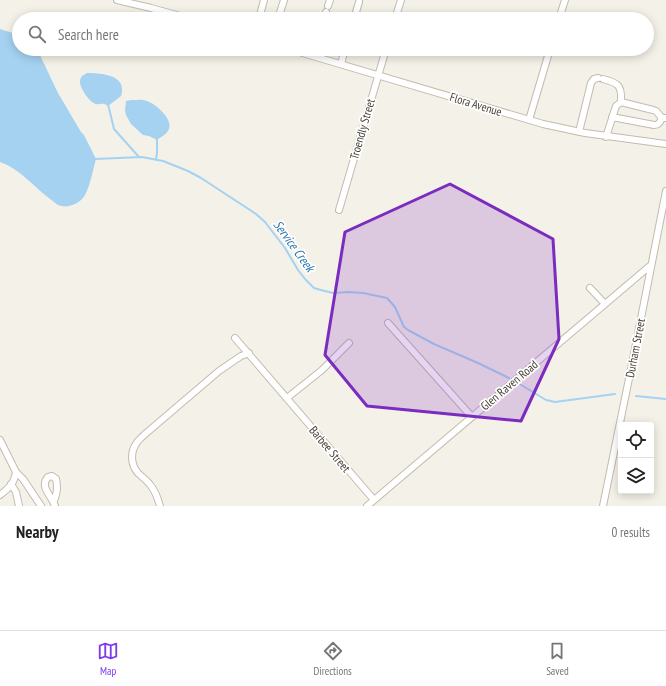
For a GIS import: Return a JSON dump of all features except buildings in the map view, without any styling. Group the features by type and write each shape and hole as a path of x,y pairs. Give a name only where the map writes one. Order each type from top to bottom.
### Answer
{"street":[{"path":"117,0 166,12"},
{"path":"261,12 264,0"},
{"path":"280,12 284,0"},
{"path":"392,0 400,1 397,12"},
{"path":"561,12 565,0"},
{"path":"356,12 358,1"},
{"name":"Flora Avenue","path":"313,56 549,126 579,132 666,144"},
{"path":"341,64 343,56"},
{"name":"Troendly Street","path":"339,210 384,56"},
{"path":"529,120 548,56"},
{"path":"579,132 591,83 594,79 600,78 614,82 618,85 621,90 621,102"},
{"path":"612,117 654,125 659,124 664,118 656,111 621,102"},
{"path":"606,136 616,106 621,102"},
{"name":"Durham Street","path":"603,506 666,191"},
{"name":"Glen Raven Road","path":"367,506 651,265"},
{"path":"590,288 605,304"},
{"path":"388,323 472,417"},
{"name":"Barbee Street","path":"236,338 374,500"},
{"path":"287,398 322,370 349,343"},
{"path":"160,506 152,487 134,467 132,451 135,445 174,408 219,371 241,356 249,354"},
{"path":"0,440 16,472 23,479 41,506"},
{"path":"0,495 15,480 16,472"},
{"path":"11,484 16,492 19,506"}],"highlighted area":[{"path":"450,184 553,239 559,339 521,421 367,406 325,355 345,232"}],"water":[{"path":"0,29 12,33 12,56 40,56 58,93 84,135 96,159 90,183 85,195 80,201 69,206 58,205 14,169 0,162"},
{"path":"87,73 97,73 114,77 121,84 121,96 108,106 93,103 82,89 80,83 82,76"},
{"path":"145,100 163,112 170,125 167,132 157,140 143,135 131,124 126,115 126,101"}],"waterway":[{"path":"108,104 114,129 139,157"},
{"path":"156,160 157,139"},
{"name":"Service Creek","path":"95,159 142,157 163,161 188,171 256,214 265,222 285,248 298,270 314,288 333,293 363,293 387,298 395,307 404,327 408,330 434,344 509,378"},
{"name":"Service Creek","path":"518,383 546,400 555,402 615,394"},
{"name":"Service Creek","path":"636,396 666,399"}]}
